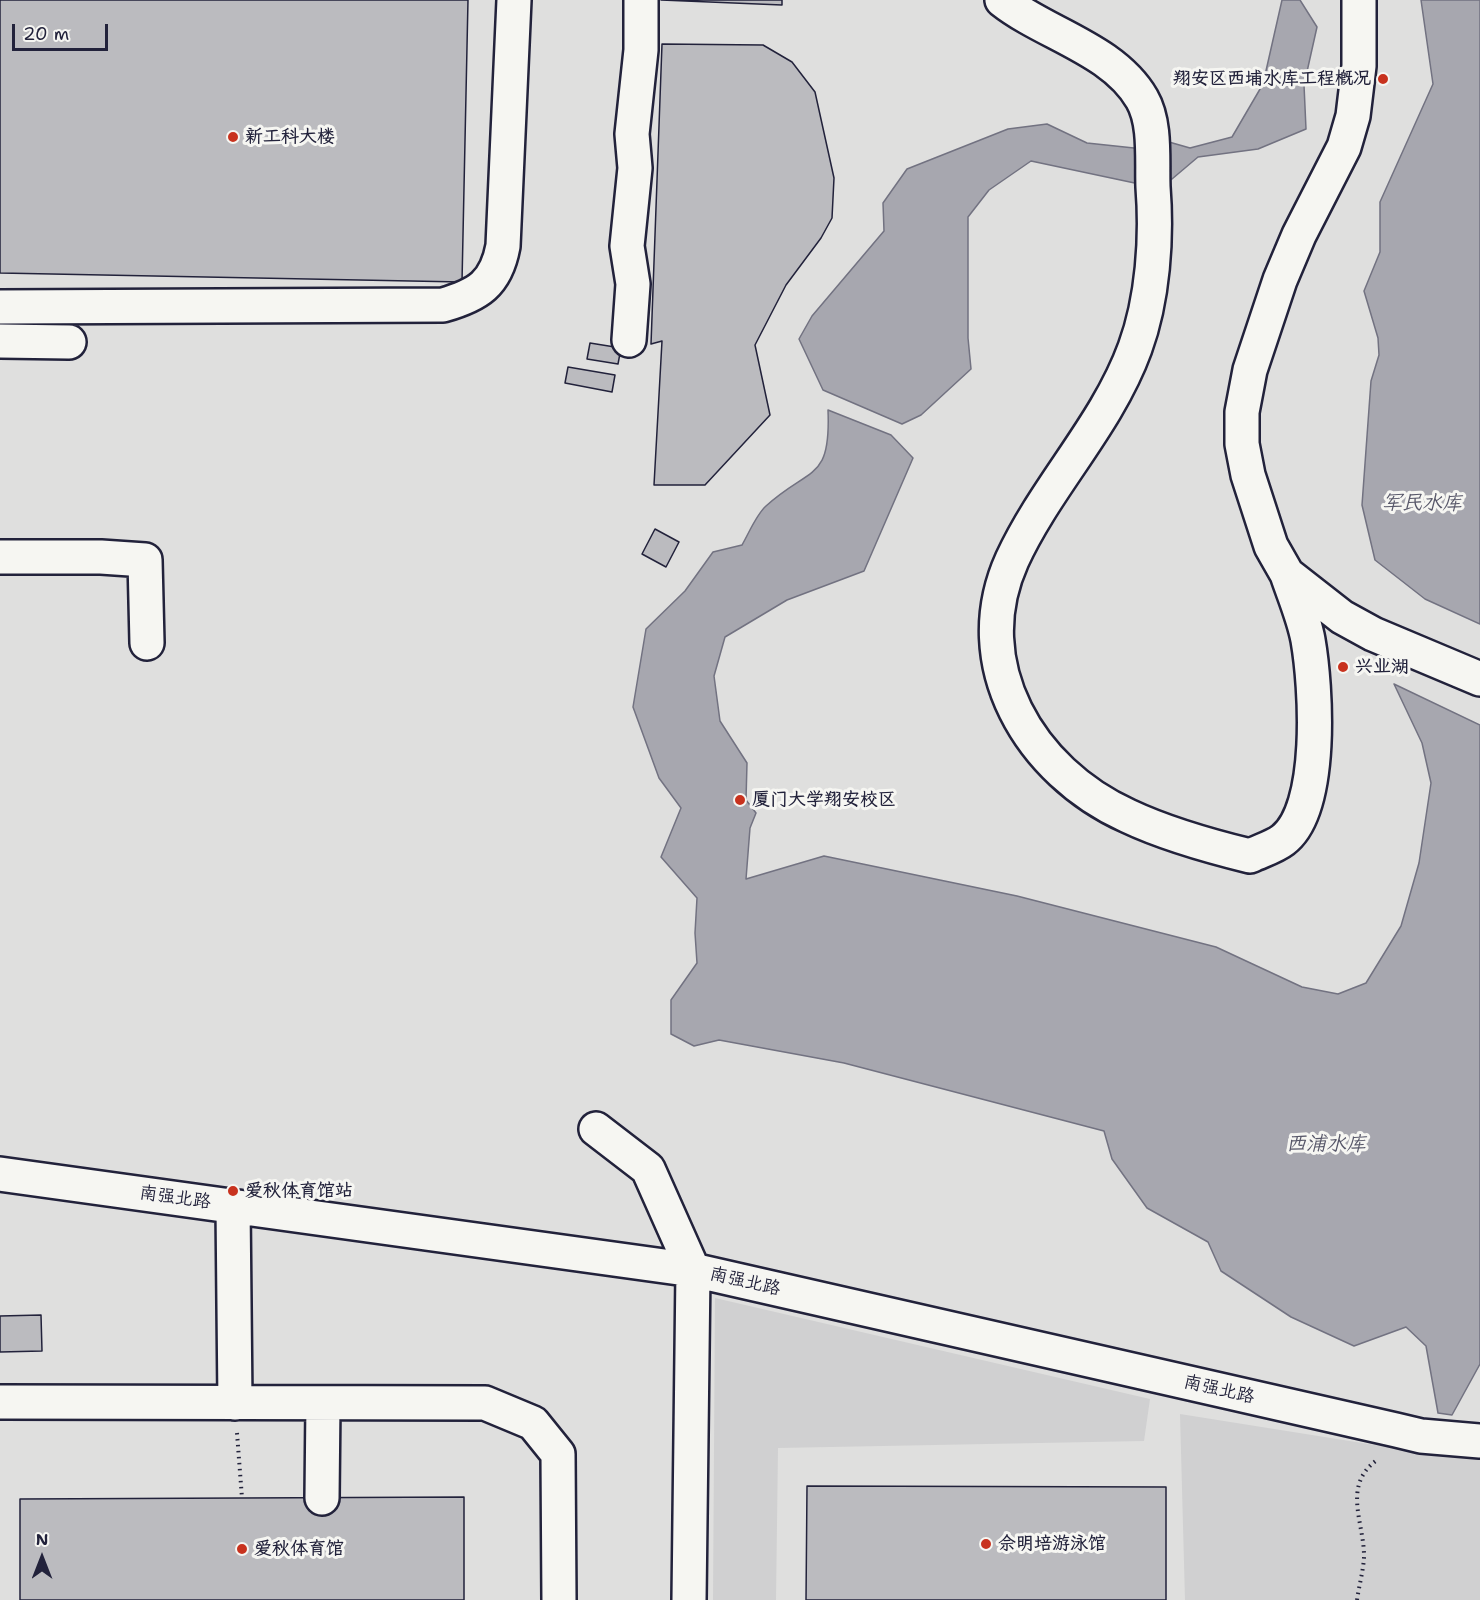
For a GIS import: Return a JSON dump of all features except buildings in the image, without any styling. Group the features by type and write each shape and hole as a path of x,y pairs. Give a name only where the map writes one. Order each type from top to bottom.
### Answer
{"street":[{"path":"0,307 443,304 470,297 494,272 499,264 503,246 514,0"},
{"path":"629,340 633,284 627,246 635,168 632,134 641,50 640,0"},
{"path":"1002,0 1021,15 1096,55 1122,75 1142,99 1149,118 1154,195 1148,296 1135,347 1107,404 1033,522 1012,560 1002,588 995,620 998,662 1007,692 1042,754 1083,790 1127,816 1215,847 1250,856 1284,840 1305,809 1312,762 1315,693 1308,637 1287,574 1271,546 1248,475 1242,444 1242,412 1250,370 1280,280 1299,235 1344,147 1353,116 1359,66 1359,0"},
{"path":"0,341 69,342"},
{"path":"0,557 101,557 145,560 147,643"},
{"path":"1287,574 1342,616 1372,634 1480,679"},
{"path":"596,1129 648,1169 693,1270 689,1600"},
{"name":"南强北路","path":"0,1174 693,1270 1396,1430 1480,1441"},
{"path":"233,1206 235,1402"},
{"path":"0,1401 485,1403 533,1423 558,1454 559,1600"},
{"path":"322,1498 323,1402"}],"path":[{"path":"235,1402 242,1498"},
{"path":"1357,1600 1364,1557 1355,1502 1370,1465 1387,1453 1396,1430"}],"shaded area":[{"name":"厦门大学翔安校区","path":"0,0 1480,0 1480,1600 0,1600"},
{"path":"715,1298 1150,1399 1144,1441 778,1448 776,1600 713,1600"},
{"path":"1180,1414 1425,1453 1480,1444 1480,1600 1185,1600"}],"water":[{"path":"1282,0 1300,0 1317,27 1304,85 1306,129 1258,149 1198,157 1172,179 1144,185 1031,161 989,190 968,217 968,338 971,369 921,415 902,424 823,390 799,339 812,316 884,231 883,203 907,169 1008,129 1047,124 1087,143 1134,148 1169,142 1190,148 1232,137 1263,84"},
{"name":"军民水库","path":"1421,0 1480,0 1480,624 1425,599 1375,560 1362,505 1371,381 1379,355 1378,338 1364,291 1380,252 1380,202 1433,84"},
{"name":"西浦水库","path":"828,410 891,435 913,458 864,571 787,600 725,637 714,676 720,721 747,763 746,800 756,813 750,828 746,879 824,856 1017,896 1216,947 1302,987 1338,994 1366,983 1401,926 1419,863 1431,783 1422,743 1394,684 1480,725 1480,1364 1452,1415 1438,1413 1426,1346 1406,1327 1354,1346 1291,1317 1221,1271 1208,1242 1147,1208 1112,1159 1104,1131 844,1063 719,1040 694,1046 671,1034 671,1000 697,963 695,933 697,898 661,857 681,808 659,778 633,707 646,629 685,591 713,552 742,545 762,510 781,493 815,470 826,450"}],"place":[{"name":"翔安区西埔水库工程概况","path":"1383,79"},
{"name":"新工科大楼","path":"233,137"},
{"name":"兴业湖","path":"1343,667"},
{"name":"厦门大学翔安校区","path":"740,800"},
{"name":"爱秋体育馆站","path":"233,1191"},
{"name":"佘明培游泳馆","path":"986,1544"},
{"name":"爱秋体育馆","path":"242,1549"}]}
